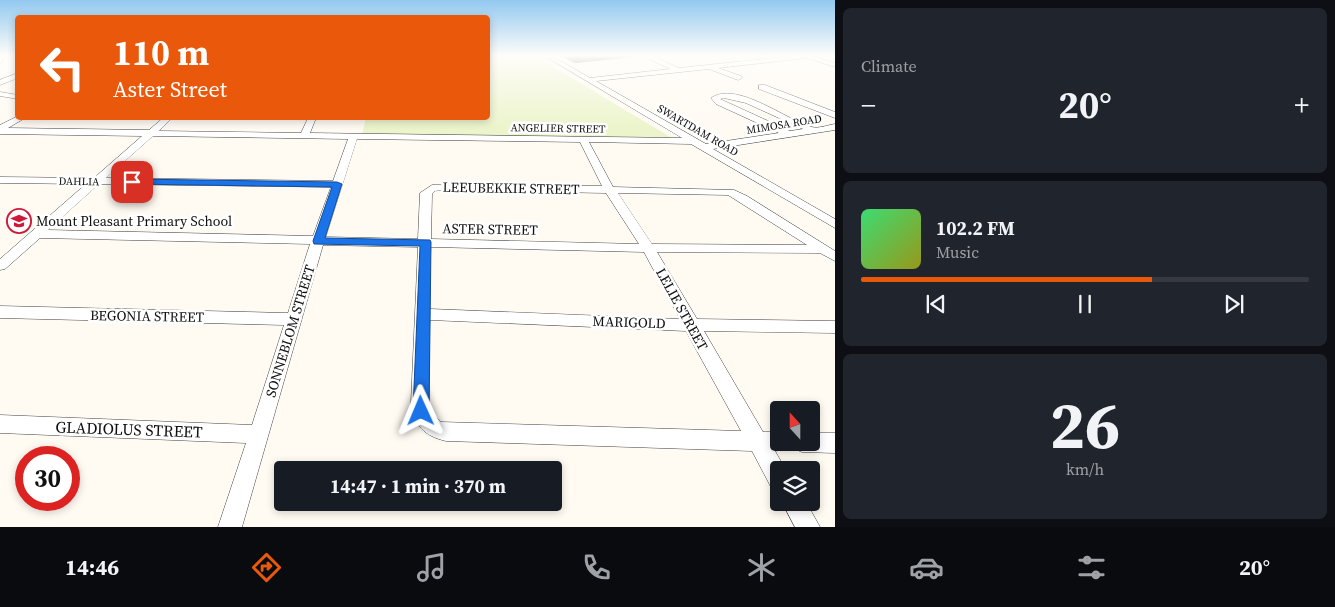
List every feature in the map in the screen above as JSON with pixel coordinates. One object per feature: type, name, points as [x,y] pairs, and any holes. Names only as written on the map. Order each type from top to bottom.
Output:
[{"type":"street","name":"SWARTDAM ROAD","points":[[591,81],[835,224]]},
{"type":"street","points":[[762,87],[835,115]]},
{"type":"street","points":[[0,94],[14,97]]},
{"type":"street","points":[[789,134],[714,98],[724,95],[740,98],[813,131]]},
{"type":"street","points":[[0,101],[14,97]]},
{"type":"street","points":[[0,130],[18,120]]},
{"type":"street","points":[[0,266],[166,120]]},
{"type":"street","points":[[304,136],[311,120]]},
{"type":"street","name":"MIMOSA ROAD","points":[[706,148],[835,127]]},
{"type":"street","name":"ANGELIER STREET","points":[[0,130],[696,141]]},
{"type":"street","name":"SONNEBLOM STREET","points":[[230,527],[318,241],[354,137]]},
{"type":"street","name":"LELIE STREET","points":[[583,140],[609,190],[648,248],[770,464]]},
{"type":"street","name":"DAHLIA","points":[[0,180],[337,184]]},
{"type":"street","name":"LEEUBEKKIE STREET","points":[[770,442],[436,430],[422,418],[421,411],[426,193],[432,188],[444,187],[730,192],[743,198],[835,257]]},
{"type":"street","name":"ASTER STREET","points":[[36,234],[648,248],[822,249]]},
{"type":"street","name":"BEGONIA STREET","points":[[0,312],[294,319]]},
{"type":"street","name":"MARIGOLD","points":[[423,314],[691,325],[835,327]]},
{"type":"street","name":"GLADIOLUS STREET","points":[[0,424],[258,434]]},
{"type":"street","points":[[820,443],[835,443]]},
{"type":"street","points":[[798,511],[808,527]]},
{"type":"green space","points":[[490,81],[576,81],[672,138],[362,134],[366,120],[490,120]]},
{"type":"place","name":"Mount Pleasant Primary School","points":[[19,221]]},
{"type":"route","points":[[132,182],[337,184],[318,241],[426,242],[421,411]]}]
